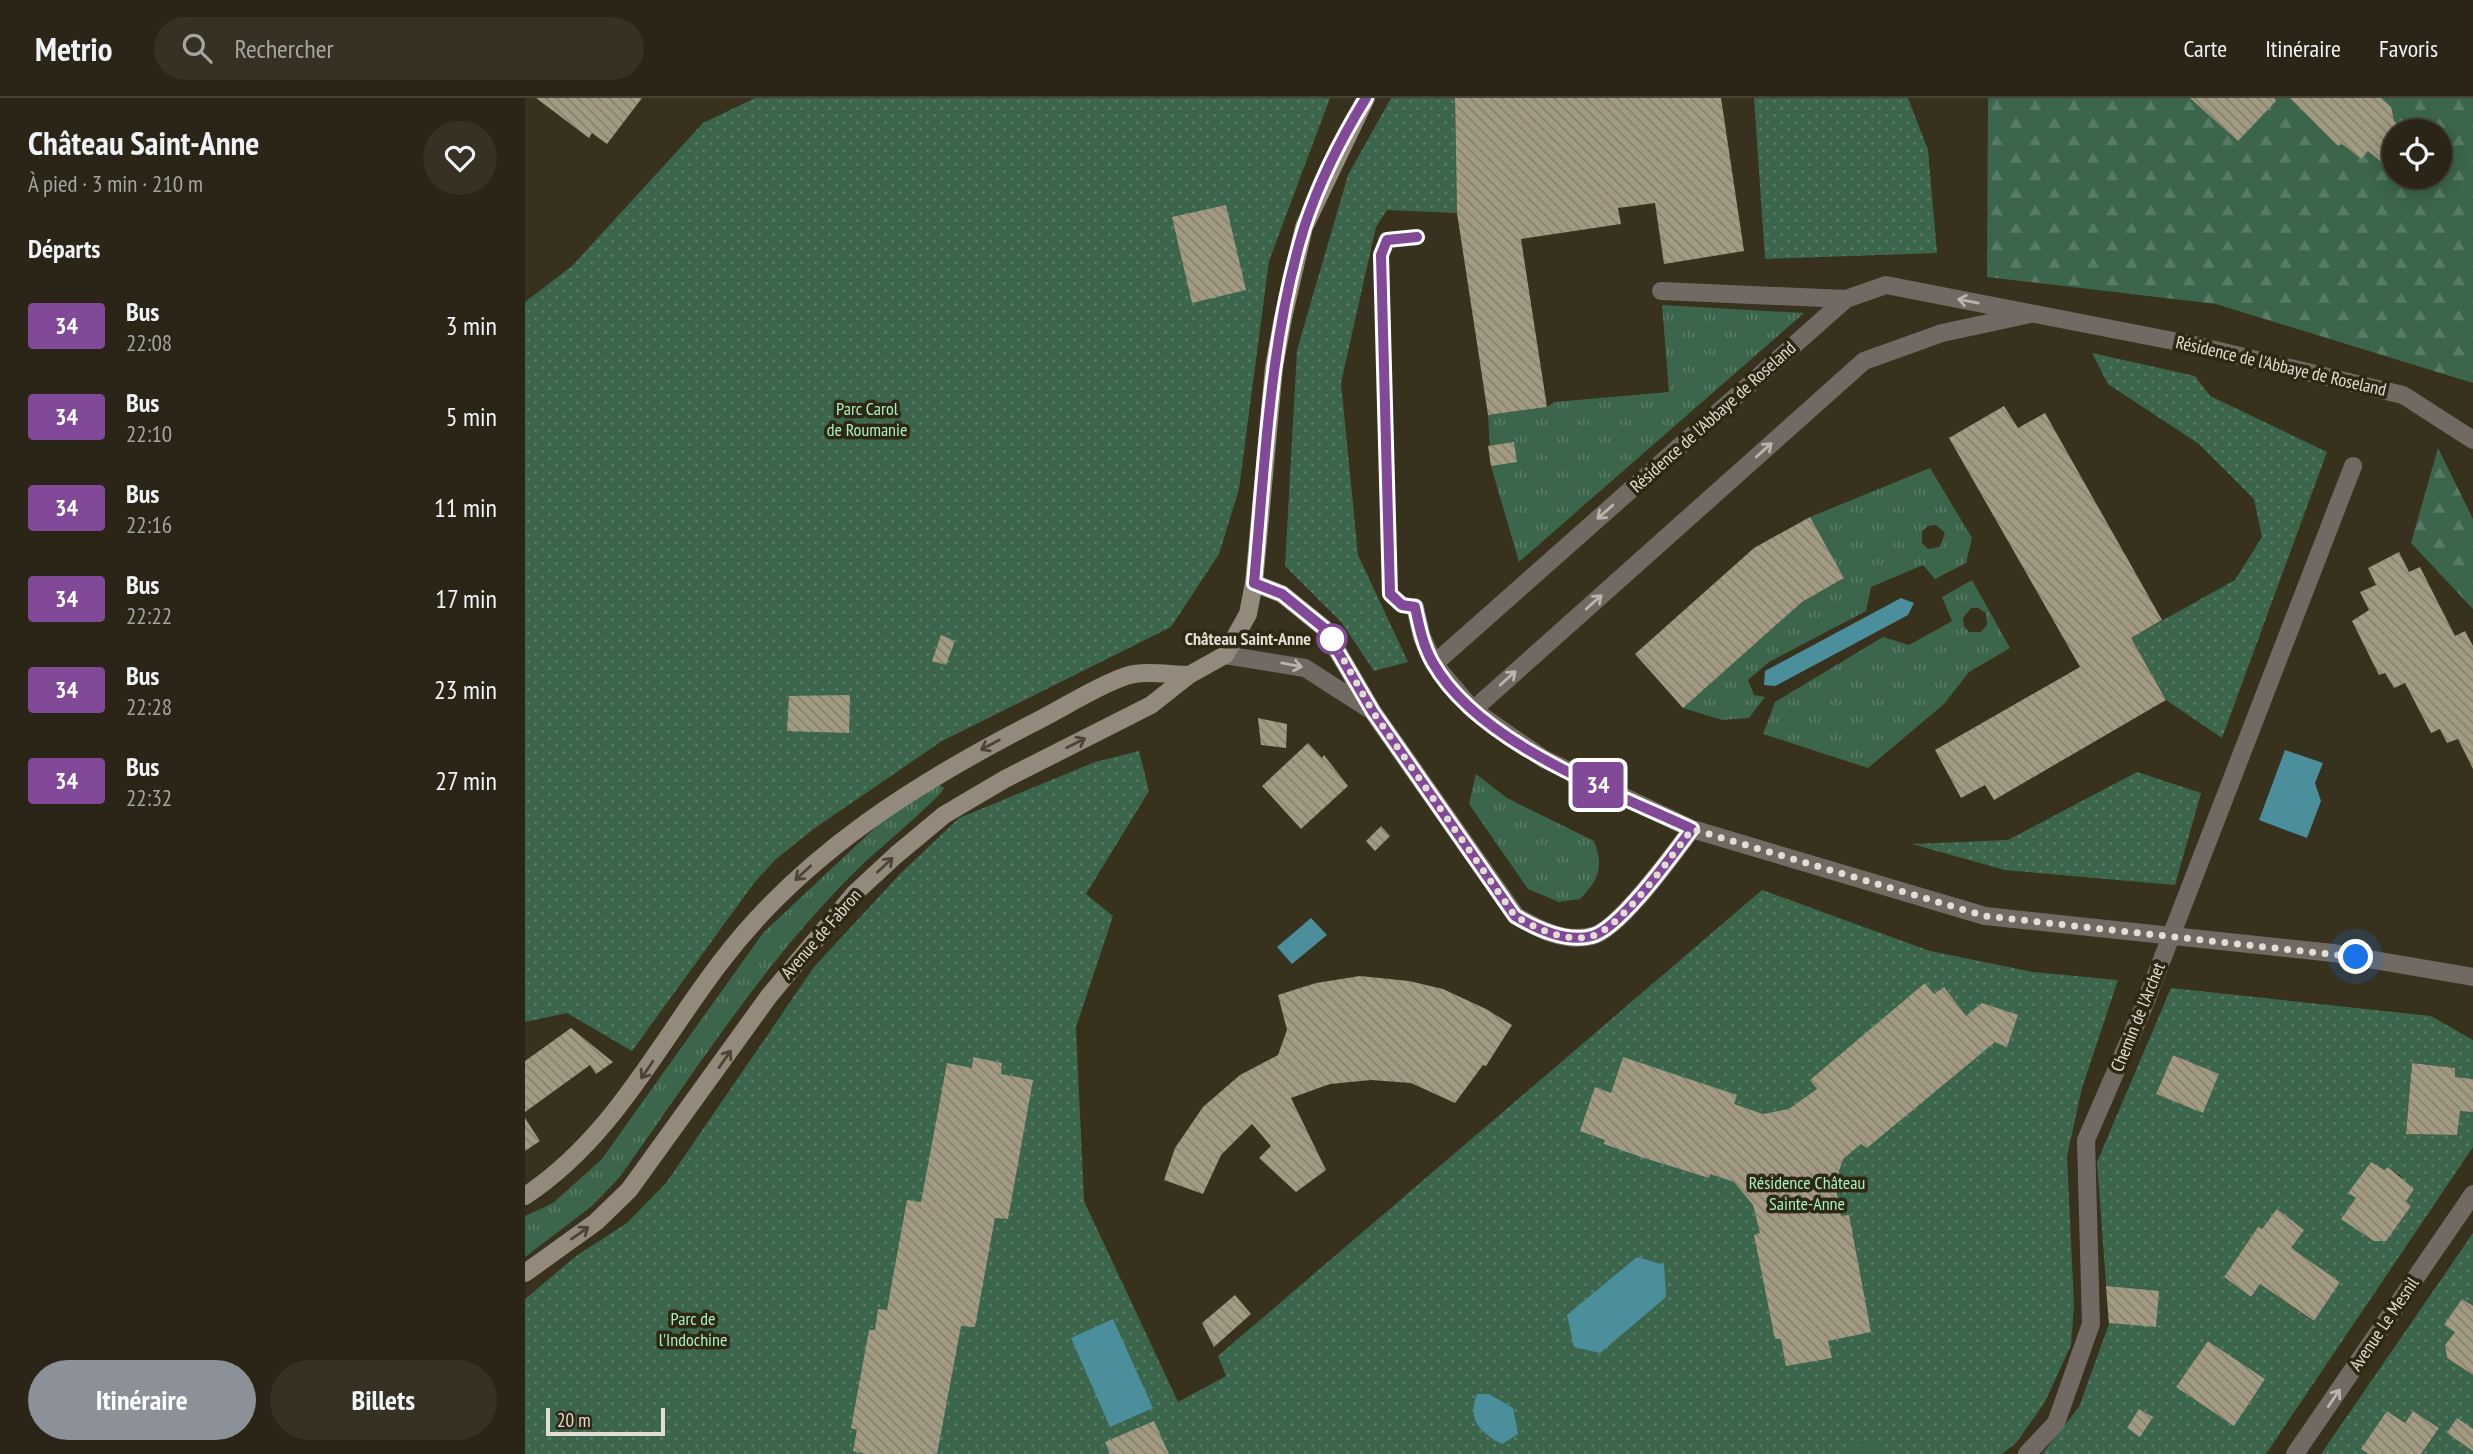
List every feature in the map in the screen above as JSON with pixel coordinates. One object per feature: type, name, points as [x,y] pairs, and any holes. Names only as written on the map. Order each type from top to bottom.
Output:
[{"type":"street","points":[[1366,98],[1304,227],[1274,367],[1254,583],[1248,614],[1225,655],[1305,668],[1373,712]]},
{"type":"street","name":"Résidence de l'Abbaye de Roseland","points":[[1434,664],[1846,299],[1886,285],[2195,345],[2403,395],[2473,440]]},
{"type":"street","points":[[1661,291],[1846,299]]},
{"type":"street","name":"Résidence de l'Abbaye de Roseland","points":[[1473,710],[1864,360],[1942,333],[2035,314]]},
{"type":"street","name":"Chemin de l'Archet","points":[[2027,1454],[2056,1423],[2091,1324],[2086,1140],[2144,1006],[2353,466]]},
{"type":"street","points":[[1254,583],[1282,594],[1324,628],[1373,712],[1515,916],[1547,934],[1593,936],[1621,916],[1692,829]]},
{"type":"street","points":[[1415,607],[1422,637],[1434,664],[1473,710],[1544,759],[1692,829],[1985,916],[2333,953],[2473,977]]},
{"type":"street","name":"Avenue de Fabron","points":[[525,1273],[596,1222],[629,1191],[769,996],[855,893],[896,855],[944,815],[1005,779],[1151,705],[1189,676],[1225,655]]},
{"type":"street","points":[[525,1196],[575,1159],[635,1087],[720,963],[769,904],[824,854],[930,779],[1127,676],[1189,676]]},
{"type":"street","name":"Avenue Le Mesnil","points":[[2295,1454],[2473,1194]]},
{"type":"green space","name":"Parc Carol de Roumanie","points":[[755,98],[1330,98],[1269,261],[1239,489],[1219,554],[1171,627],[942,741],[815,828],[776,859],[754,883],[632,1051],[567,1013],[525,1022],[525,302],[572,266],[703,123]]},
{"type":"green space","points":[[1391,98],[1455,98],[1457,213],[1387,210],[1376,227],[1341,383],[1358,555],[1408,662],[1374,671],[1341,622],[1285,566],[1297,350],[1348,175]]},
{"type":"green space","points":[[1754,98],[1908,98],[1928,150],[1937,253],[1765,259]]},
{"type":"green space","points":[[1988,98],[2473,98],[2473,383],[2216,304],[1987,277]]},
{"type":"green space","points":[[1662,305],[1804,313],[1519,562],[1491,466],[1488,415],[1547,407],[1554,402],[1669,392]]},
{"type":"green space","points":[[2092,353],[2195,376],[2210,396],[2327,452],[2222,738],[2166,700],[2131,638],[2235,580],[2262,537],[2254,499],[2199,444],[2108,384]]},
{"type":"green space","points":[[2438,448],[2473,519],[2473,609],[2411,543]]},
{"type":"green space","points":[[1930,468],[1972,538],[1966,563],[1935,579],[1923,565],[1871,587],[1866,611],[1769,662],[1748,680],[1754,695],[1765,697],[1749,718],[1722,720],[1683,708],[1802,602],[1844,578],[1810,517]],"holes":[[[1936,525],[1945,533],[1940,547],[1928,549],[1922,543],[1922,531],[1928,526]]]},
{"type":"green space","points":[[1972,580],[2010,648],[1969,672],[1944,704],[1868,768],[1763,734],[1775,702],[1883,637],[1909,645],[1952,621],[1942,597]],"holes":[[[1971,608],[1978,608],[1986,613],[1987,625],[1981,632],[1969,632],[1964,626],[1963,618]]]},
{"type":"green space","name":"Résidence Château Sainte-Anne","points":[[1139,751],[1149,791],[1086,894],[1113,916],[1076,1027],[1084,1201],[1178,1402],[1226,1376],[1218,1356],[1762,890],[1930,951],[2033,972],[2118,980],[2082,1088],[2067,1156],[2074,1306],[2071,1345],[2045,1402],[2016,1443],[2002,1454],[525,1454],[525,1299],[576,1256],[627,1223],[666,1183],[814,967],[900,874],[959,818],[1095,762]]},
{"type":"green space","points":[[2137,772],[2201,793],[2175,885],[2005,870],[1912,844],[2008,840]]},
{"type":"green space","points":[[1476,774],[1507,798],[1594,841],[1599,858],[1598,873],[1592,886],[1580,899],[1559,902],[1528,889],[1469,804]]},
{"type":"green space","points":[[938,784],[944,788],[940,793],[826,902],[762,977],[619,1178],[592,1206],[525,1257],[525,1216],[553,1203],[601,1160],[763,933],[880,823]]},
{"type":"green space","points":[[2171,988],[2431,1016],[2473,1040],[2473,1079],[2455,1077],[2455,1068],[2412,1063],[2406,1134],[2457,1135],[2459,1111],[2473,1099],[2473,1147],[2266,1454],[2042,1454],[2079,1407],[2109,1324],[2097,1162]],"holes":[[[2173,1055],[2219,1074],[2203,1112],[2156,1094]],[[2388,1167],[2401,1176],[2406,1201],[2410,1206],[2385,1241],[2374,1241],[2356,1198],[2348,1193]],[[2258,1227],[2340,1282],[2313,1321],[2260,1284],[2251,1297],[2224,1277]],[[2208,1341],[2265,1379],[2233,1425],[2176,1387]]]},
{"type":"green space","points":[[2473,1233],[2473,1306],[2445,1325],[2455,1332],[2445,1345],[2447,1358],[2473,1375],[2473,1454],[2421,1454],[2439,1428],[2413,1411],[2405,1423],[2387,1411],[2369,1454],[2321,1454]]},
{"type":"green space","points":[[1871,1436],[1885,1454],[1847,1454]]},
{"type":"water","points":[[1901,598],[1914,603],[1908,615],[1775,686],[1764,685],[1765,671]]},
{"type":"water","points":[[2285,750],[2323,763],[2315,783],[2321,801],[2307,838],[2259,820]]},
{"type":"water","points":[[1311,918],[1327,935],[1292,964],[1277,947]]},
{"type":"water","points":[[1637,1257],[1664,1265],[1666,1297],[1600,1353],[1574,1347],[1567,1315]]},
{"type":"water","points":[[1113,1319],[1153,1408],[1110,1427],[1071,1338]]},
{"type":"water","points":[[1477,1394],[1489,1394],[1513,1408],[1518,1434],[1502,1444],[1487,1435],[1475,1418],[1474,1403]]},
{"type":"building","points":[[536,98],[642,98],[607,144],[592,133],[589,138]]},
{"type":"building","points":[[1455,98],[1721,98],[1744,251],[1664,264],[1655,203],[1618,208],[1621,224],[1521,239],[1547,407],[1488,415],[1457,213]]},
{"type":"building","points":[[2190,98],[2274,98],[2276,101],[2238,141]]},
{"type":"building","points":[[2290,98],[2381,98],[2391,107],[2394,119],[2382,119],[2382,162],[2368,151],[2361,159],[2341,143],[2338,146]]},
{"type":"building","points":[[1226,205],[1246,290],[1192,303],[1172,217]]},
{"type":"building","points":[[2004,406],[2018,428],[2045,413],[2162,620],[2131,638],[2166,700],[1994,800],[1985,785],[1961,798],[1935,750],[2080,667],[1949,438]]},
{"type":"building","points":[[1514,442],[1517,462],[1491,466],[1488,446]]},
{"type":"building","points":[[1810,517],[1844,578],[1802,602],[1683,708],[1635,654],[1754,548]]},
{"type":"building","points":[[2399,552],[2409,572],[2420,567],[2455,636],[2465,631],[2473,646],[2473,769],[2458,739],[2447,743],[2440,729],[2431,733],[2405,683],[2394,688],[2385,673],[2379,675],[2352,621],[2369,610],[2360,592],[2376,585],[2368,568]]},
{"type":"building","points":[[941,635],[955,641],[946,665],[932,661]]},
{"type":"building","points":[[850,695],[849,733],[787,731],[789,696]]},
{"type":"building","points":[[1258,718],[1287,724],[1286,748],[1261,745]]},
{"type":"building","points":[[1308,743],[1322,758],[1324,755],[1348,786],[1301,829],[1262,786]]},
{"type":"building","points":[[1381,826],[1390,836],[1375,851],[1366,841]]},
{"type":"building","points":[[1360,976],[1409,981],[1443,989],[1486,1009],[1512,1025],[1486,1066],[1483,1065],[1455,1103],[1411,1083],[1371,1080],[1330,1084],[1291,1098],[1326,1170],[1296,1192],[1259,1158],[1271,1146],[1252,1124],[1221,1155],[1203,1194],[1164,1180],[1175,1148],[1203,1107],[1240,1075],[1278,1055],[1287,1030],[1278,995],[1316,983]]},
{"type":"building","points":[[1925,983],[1934,994],[1944,987],[1966,1016],[1982,1003],[2018,1015],[2007,1047],[1995,1042],[1867,1148],[1861,1144],[1843,1159],[1835,1184],[1841,1216],[1849,1215],[1871,1332],[1828,1341],[1832,1358],[1786,1366],[1781,1339],[1775,1339],[1754,1235],[1760,1233],[1753,1205],[1734,1182],[1710,1174],[1709,1178],[1641,1157],[1604,1144],[1605,1140],[1580,1131],[1595,1087],[1611,1093],[1623,1057],[1737,1095],[1734,1104],[1763,1114],[1789,1109],[1817,1089],[1810,1080]]},
{"type":"building","points":[[571,1028],[613,1062],[596,1074],[590,1065],[525,1112],[525,1061]]},
{"type":"building","points":[[2173,1055],[2219,1074],[2203,1113],[2156,1094]]},
{"type":"building","points":[[973,1057],[1002,1063],[1001,1074],[1033,1080],[1008,1219],[995,1218],[975,1327],[961,1326],[937,1454],[866,1454],[853,1451],[857,1430],[851,1428],[869,1330],[875,1330],[878,1309],[887,1310],[907,1200],[921,1202],[947,1063],[972,1068]]},
{"type":"building","points":[[2412,1063],[2455,1068],[2455,1077],[2473,1079],[2473,1112],[2460,1111],[2457,1135],[2406,1134]]},
{"type":"building","points":[[525,1118],[540,1141],[525,1151]]},
{"type":"building","points":[[2371,1162],[2384,1170],[2388,1167],[2414,1189],[2406,1201],[2411,1206],[2386,1241],[2374,1241],[2341,1219],[2356,1198],[2348,1193]]},
{"type":"building","points":[[2277,1209],[2304,1230],[2291,1248],[2340,1282],[2314,1321],[2260,1284],[2251,1297],[2224,1277],[2258,1227],[2262,1229]]},
{"type":"building","points":[[2106,1286],[2159,1291],[2156,1327],[2109,1323]]},
{"type":"building","points":[[1235,1295],[1251,1314],[1214,1347],[1202,1323]]},
{"type":"building","points":[[2462,1299],[2473,1306],[2473,1375],[2447,1358],[2445,1345],[2455,1332],[2444,1325]]},
{"type":"building","points":[[2208,1341],[2265,1379],[2234,1426],[2176,1387]]},
{"type":"building","points":[[2139,1409],[2153,1417],[2140,1437],[2127,1428]]},
{"type":"building","points":[[2387,1411],[2405,1423],[2413,1411],[2439,1428],[2421,1454],[2369,1454],[2361,1449]]},
{"type":"building","points":[[2457,1418],[2473,1429],[2473,1451],[2447,1433]]},
{"type":"building","points":[[1154,1421],[1169,1454],[1110,1454],[1105,1442]]},
{"type":"bus line","name":"34","points":[[1366,98],[1304,227],[1274,367],[1254,583],[1282,594],[1324,628],[1339,649],[1373,712],[1515,916],[1547,934],[1593,936],[1621,916],[1692,829],[1544,759],[1473,710],[1434,664],[1422,637],[1415,607],[1402,605],[1390,594],[1381,255],[1387,240],[1394,237],[1417,237]]},
{"type":"place","name":"Château Saint-Anne","points":[[1332,639]]},
{"type":"route","points":[[1332,639],[1373,712],[1515,916],[1547,934],[1593,936],[1621,916],[1692,829],[1985,916],[2356,957]]},
{"type":"park label","name":"Parc de l'Indochine","points":[[693,1329]]}]
